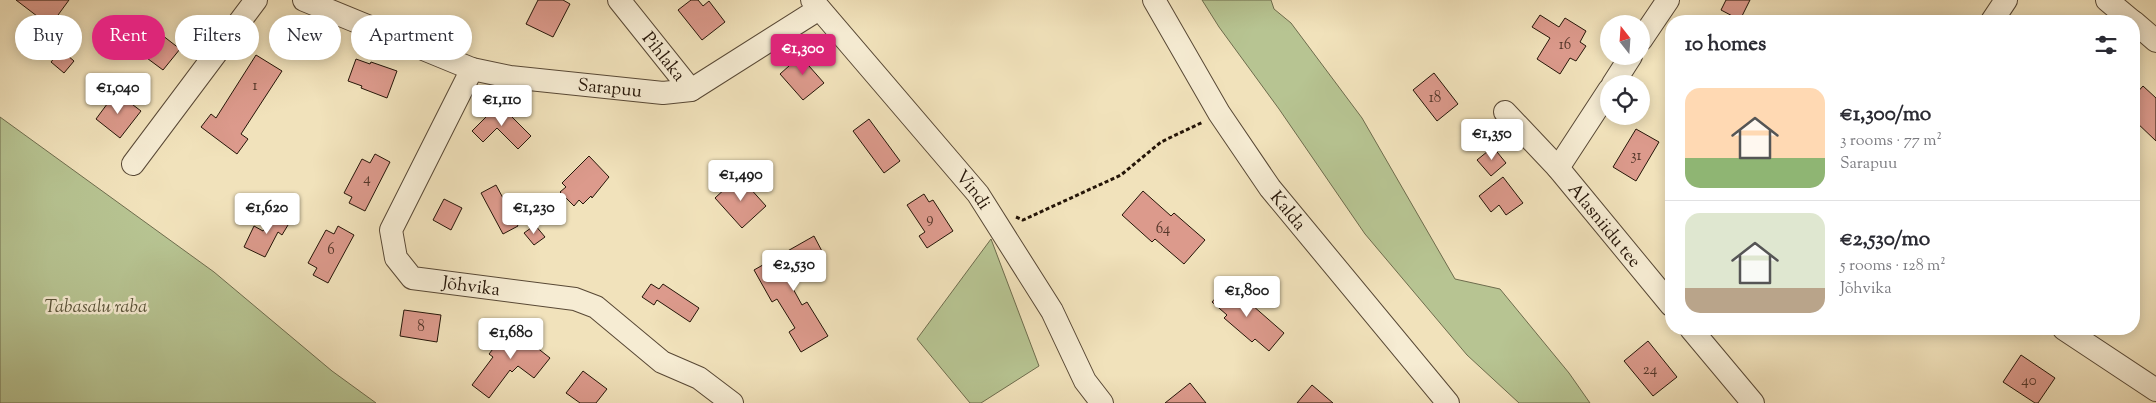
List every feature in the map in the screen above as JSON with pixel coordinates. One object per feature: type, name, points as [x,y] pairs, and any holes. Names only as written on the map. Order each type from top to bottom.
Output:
[{"type":"street","points":[[133,164],[256,0]]},
{"type":"street","name":"Sarapuu","points":[[304,0],[472,69],[510,77],[663,92],[691,90],[815,5]]},
{"type":"street","name":"Pihlaka","points":[[619,0],[691,90]]},
{"type":"street","name":"Kalda","points":[[1154,0],[1219,113],[1270,188],[1448,403]]},
{"type":"street","points":[[1650,27],[1668,0]]},
{"type":"street","points":[[1996,15],[2006,0]]},
{"type":"street","points":[[2107,0],[2125,15]]},
{"type":"street","name":"Vindi","points":[[815,5],[878,76],[985,204],[1052,311],[1085,381],[1102,403]]},
{"type":"street","points":[[2140,28],[2156,41]]},
{"type":"street","name":"Jõhvika","points":[[472,69],[391,230],[396,258],[412,278],[575,300],[596,307],[662,362],[699,378],[732,403]]},
{"type":"street","name":"Alasniidu tee","points":[[1558,168],[1600,104]]},
{"type":"street","name":"Alasniidu tee","points":[[1505,112],[1558,168],[1665,298]]},
{"type":"street","points":[[1696,335],[1753,403]]},
{"type":"street","points":[[2073,335],[2156,390]]},
{"type":"path","points":[[985,204],[1023,220],[1121,175],[1161,142],[1219,113]]},
{"type":"green space","points":[[1202,0],[1271,0],[1274,9],[1291,23],[1362,118],[1455,279],[1500,289],[1569,373],[1590,403],[1519,403],[1467,355],[1365,234]]},
{"type":"green space","name":"Tabasalu raba","points":[[0,117],[214,272],[332,371],[376,403],[0,403]]},
{"type":"green space","points":[[991,239],[1039,366],[981,403],[970,403],[917,339]]},
{"type":"building","points":[[16,0],[69,0],[58,15],[36,15]]},
{"type":"building","points":[[538,0],[563,0],[570,4],[553,37],[526,24]]},
{"type":"building","points":[[691,0],[698,0],[703,6],[709,1],[725,22],[702,40],[678,10]]},
{"type":"building","points":[[1726,0],[1750,0],[1742,15],[1730,15],[1721,10]]},
{"type":"building","points":[[1540,15],[1559,27],[1565,18],[1586,31],[1580,42],[1586,46],[1576,61],[1570,58],[1560,74],[1537,59],[1550,38],[1532,27]]},
{"type":"building","points":[[165,37],[175,45],[175,55],[163,70],[150,60],[165,60]]},
{"type":"building","points":[[808,49],[817,59],[809,66],[824,83],[803,100],[780,74]]},
{"type":"building","points":[[259,57],[282,71],[241,134],[248,139],[237,154],[201,127],[211,114],[216,118],[253,60],[259,60]]},
{"type":"building","points":[[53,60],[74,61],[64,73],[51,62]]},
{"type":"building","points":[[356,60],[370,64],[371,62],[397,71],[387,98],[348,81]]},
{"type":"building","points":[[1434,73],[1458,104],[1437,121],[1413,90]]},
{"type":"building","points":[[2143,86],[2156,98],[2156,141],[2140,126],[2140,89]]},
{"type":"building","points":[[116,92],[141,111],[120,138],[96,119]]},
{"type":"building","points":[[499,104],[531,136],[518,149],[497,128],[483,142],[472,131]]},
{"type":"building","points":[[869,119],[900,161],[884,173],[853,131]]},
{"type":"building","points":[[1636,129],[1659,142],[1636,181],[1613,167]]},
{"type":"building","points":[[1493,147],[1506,163],[1491,176],[1477,160]]},
{"type":"building","points":[[375,154],[390,162],[365,211],[349,203],[352,197],[344,193],[362,159],[370,163]]},
{"type":"building","points":[[589,156],[609,177],[592,198],[591,196],[583,204],[579,200],[574,206],[560,192],[566,187],[562,183]]},
{"type":"building","points":[[739,176],[766,206],[742,228],[715,198]]},
{"type":"building","points":[[1503,177],[1523,203],[1506,215],[1499,205],[1491,212],[1479,196]]},
{"type":"building","points":[[496,185],[518,226],[503,234],[481,193]]},
{"type":"building","points":[[1143,191],[1171,216],[1174,213],[1205,240],[1184,264],[1155,239],[1152,242],[1122,215]]},
{"type":"building","points":[[924,194],[929,202],[933,200],[953,231],[927,248],[919,236],[925,232],[907,205]]},
{"type":"building","points":[[444,199],[462,208],[451,230],[433,220]]},
{"type":"building","points":[[276,211],[291,220],[282,235],[278,232],[265,257],[244,247],[254,226],[263,231]]},
{"type":"building","points":[[535,225],[545,237],[534,245],[524,233]]},
{"type":"building","points":[[338,226],[354,235],[328,283],[313,275],[317,268],[308,263],[326,230],[334,234]]},
{"type":"building","points":[[814,236],[824,255],[786,276],[802,305],[807,302],[828,336],[801,352],[789,332],[795,328],[777,299],[772,302],[754,270]]},
{"type":"building","points":[[651,284],[659,289],[663,284],[699,308],[690,322],[657,300],[654,305],[642,297]]},
{"type":"building","points":[[1228,284],[1284,333],[1269,351],[1255,339],[1252,342],[1224,318],[1227,315],[1212,302]]},
{"type":"building","points":[[404,310],[441,315],[437,342],[400,336]]},
{"type":"building","points":[[510,327],[517,333],[521,327],[535,337],[531,343],[550,358],[534,378],[518,366],[512,372],[510,370],[489,398],[472,385],[493,357],[489,354]]},
{"type":"building","points":[[1648,341],[1677,377],[1653,396],[1624,361]]},
{"type":"building","points":[[2021,355],[2055,378],[2038,403],[2035,403],[2003,382]]},
{"type":"building","points":[[583,371],[607,389],[596,403],[580,403],[566,393]]},
{"type":"building","points":[[1190,383],[1206,403],[1165,403]]},
{"type":"building","points":[[1312,385],[1333,403],[1297,403]]}]
